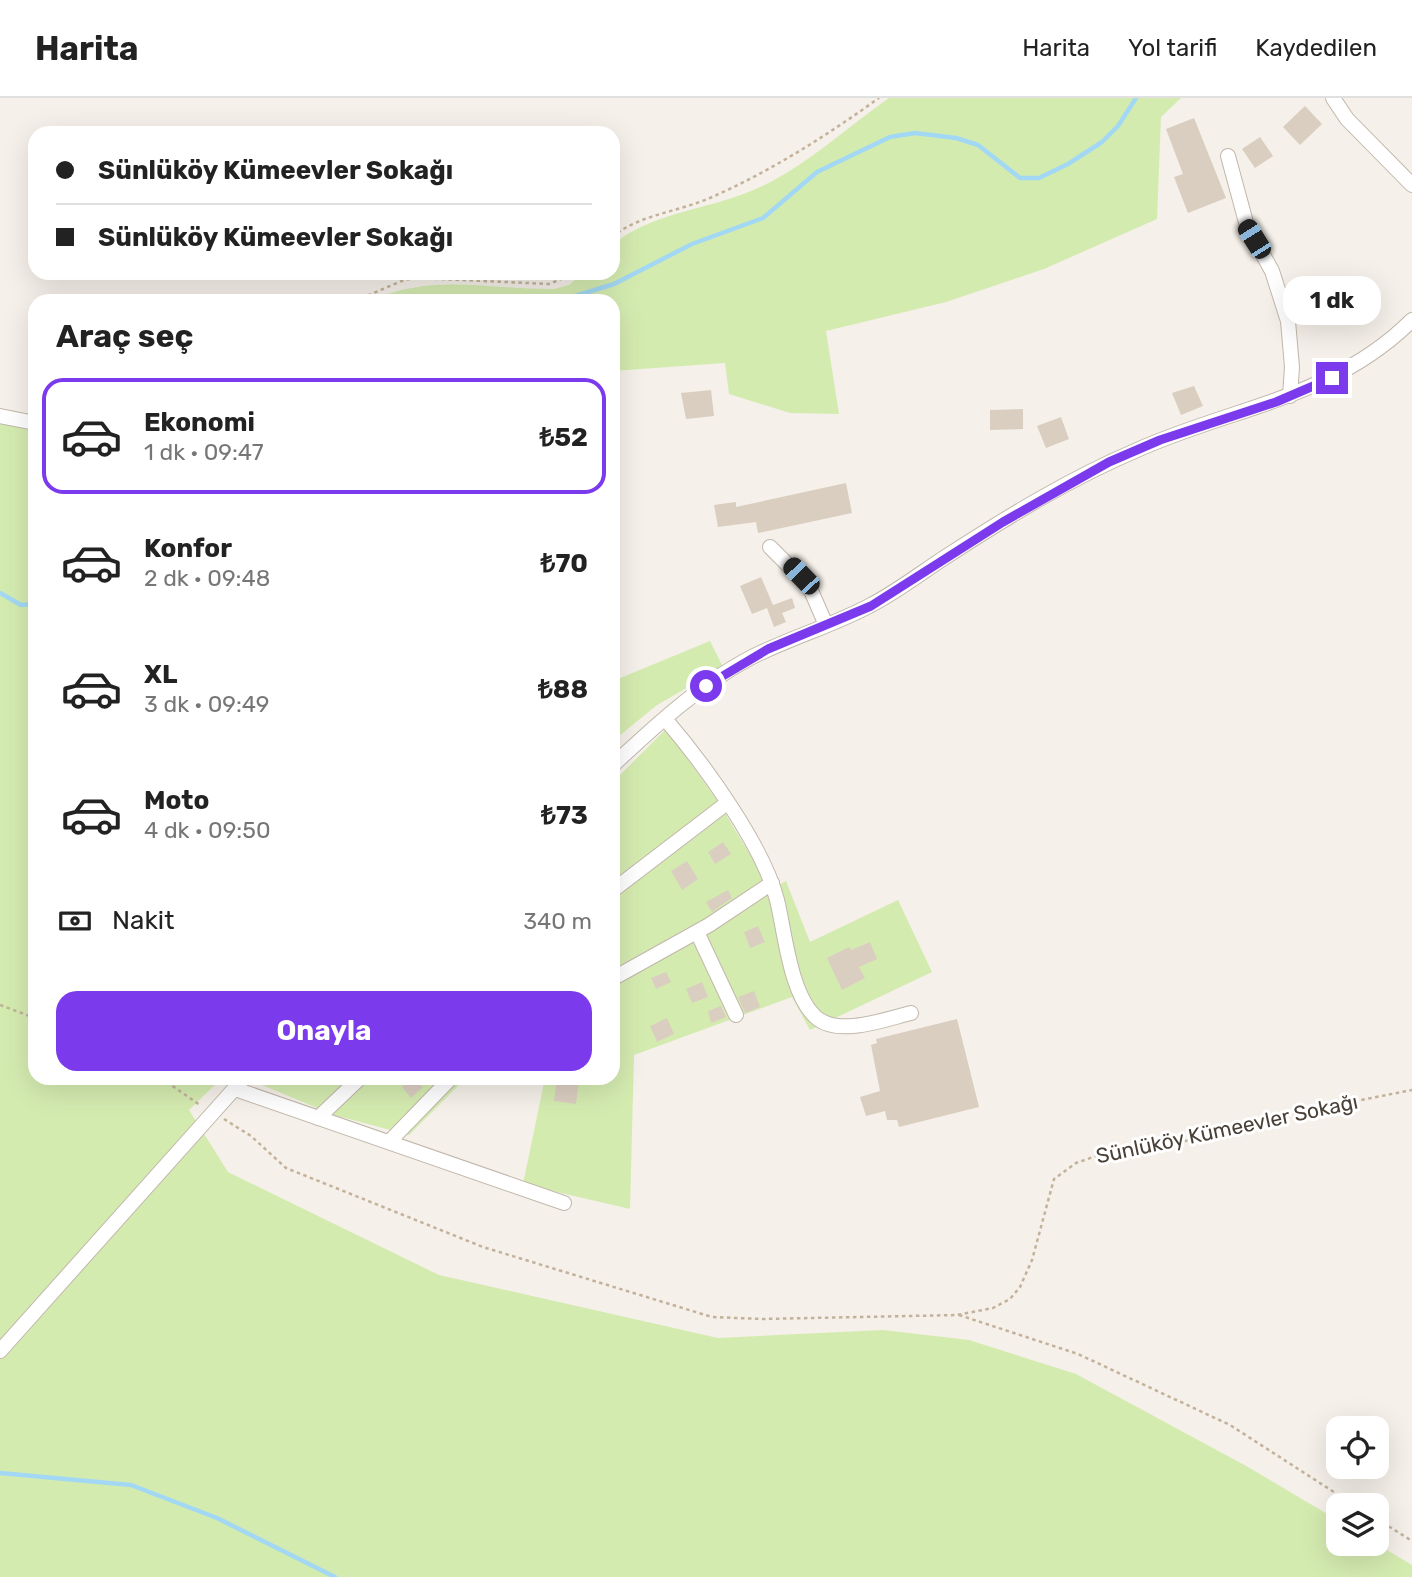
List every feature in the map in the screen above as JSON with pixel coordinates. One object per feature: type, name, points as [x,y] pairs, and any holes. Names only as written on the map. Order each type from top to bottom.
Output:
[{"type":"street","points":[[1333,98],[1347,119],[1412,185]]},
{"type":"street","points":[[1228,156],[1247,226],[1272,271],[1285,312],[1291,341],[1290,396]]},
{"type":"street","points":[[620,759],[725,673],[768,649],[871,606],[1003,522],[1109,462],[1160,440],[1290,396],[1346,371],[1373,355],[1412,320]]},
{"type":"street","points":[[0,416],[28,422]]},
{"type":"street","points":[[770,547],[809,586],[826,625]]},
{"type":"street","points":[[666,720],[692,751],[727,803],[772,883],[789,957],[813,1014],[827,1023],[850,1025],[911,1013]]},
{"type":"street","points":[[620,885],[727,803]]},
{"type":"street","points":[[620,975],[697,932],[772,883]]},
{"type":"street","points":[[697,932],[736,1015]]},
{"type":"street","points":[[0,1351],[57,1284],[141,1197],[238,1085]]},
{"type":"street","points":[[244,1085],[318,1118],[564,1203]]},
{"type":"street","points":[[318,1118],[353,1085]]},
{"type":"street","points":[[389,1142],[444,1085]]},
{"type":"path","points":[[620,231],[632,223],[720,194],[820,139],[878,98]]},
{"type":"path","points":[[371,294],[404,280]]},
{"type":"path","points":[[462,280],[549,284],[559,280]]},
{"type":"path","points":[[0,1005],[28,1015]]},
{"type":"path","name":"Sünlüköy Kümeevler Sokağı","points":[[171,1085],[251,1136],[286,1168],[483,1247],[712,1317],[762,1319],[957,1315],[993,1308],[1010,1299],[1020,1287],[1032,1261],[1054,1179],[1076,1163],[1100,1155],[1169,1145],[1310,1110],[1412,1090]]},
{"type":"path","points":[[957,1315],[1078,1354],[1230,1425],[1335,1493]]},
{"type":"path","points":[[1389,1527],[1412,1541]]},
{"type":"green space","points":[[889,98],[1181,98],[1161,117],[1157,219],[1044,269],[946,302],[826,331],[839,414],[790,413],[729,394],[725,363],[620,370],[620,294],[388,294],[439,285],[554,289],[569,285],[575,280],[620,280],[620,240],[627,235],[659,219],[746,193],[802,163]]},
{"type":"green space","points":[[0,409],[28,414],[28,1085],[215,1085],[189,1110],[228,1172],[439,1275],[718,1338],[883,1330],[969,1340],[1076,1374],[1248,1467],[1326,1513],[1326,1556],[1389,1556],[1389,1551],[1412,1565],[1412,1577],[0,1577]]},
{"type":"green space","points":[[710,641],[723,667],[657,705],[620,735],[620,678]]},
{"type":"green space","points":[[666,729],[717,800],[771,889],[786,881],[810,942],[898,900],[932,972],[810,1030],[792,997],[634,1055],[630,1209],[523,1184],[544,1085],[620,1085],[620,775]]},
{"type":"green space","points":[[262,1085],[459,1085],[409,1135],[334,1115]]},
{"type":"building","points":[[1305,106],[1322,124],[1300,145],[1283,127]]},
{"type":"building","points":[[1194,118],[1226,198],[1188,213],[1174,177],[1183,174],[1166,129]]},
{"type":"building","points":[[1260,137],[1273,156],[1255,168],[1242,149]]},
{"type":"building","points":[[1194,386],[1203,406],[1181,415],[1172,393]]},
{"type":"building","points":[[711,390],[714,416],[686,419],[681,393]]},
{"type":"building","points":[[1023,409],[1023,429],[990,430],[990,410]]},
{"type":"building","points":[[1061,417],[1069,439],[1046,448],[1037,426]]},
{"type":"building","points":[[846,483],[852,513],[758,533],[756,522],[718,527],[714,505],[736,502],[736,507]]},
{"type":"building","points":[[761,577],[773,605],[792,598],[795,608],[782,613],[786,622],[774,627],[767,608],[752,614],[740,586]]},
{"type":"building","points":[[723,842],[731,854],[715,864],[708,852]]},
{"type":"building","points":[[687,861],[698,879],[682,890],[671,871]]},
{"type":"building","points":[[728,890],[732,898],[712,912],[706,902]]},
{"type":"building","points":[[758,926],[765,942],[750,948],[744,932]]},
{"type":"building","points":[[870,942],[877,959],[859,967],[865,978],[842,990],[827,958],[849,947],[851,950]]},
{"type":"building","points":[[666,972],[671,982],[656,989],[651,978]]},
{"type":"building","points":[[702,982],[708,997],[692,1003],[686,989]]},
{"type":"building","points":[[754,991],[760,1007],[745,1013],[738,997]]},
{"type":"building","points":[[721,1006],[726,1017],[711,1023],[708,1011]]},
{"type":"building","points":[[667,1018],[674,1034],[657,1042],[650,1026]]},
{"type":"building","points":[[957,1019],[979,1107],[899,1127],[897,1120],[887,1120],[885,1111],[866,1116],[860,1097],[880,1091],[871,1045],[877,1043],[876,1039]]},
{"type":"building","points":[[421,1085],[423,1087],[411,1098],[402,1087]]},
{"type":"building","points":[[556,1085],[578,1085],[576,1104],[554,1101]]},
{"type":"waterway","points":[[582,294],[614,284],[692,244],[763,218],[817,172],[890,137],[915,133],[956,138],[978,145],[1020,178],[1039,178],[1068,164],[1102,142],[1118,126],[1136,98]]},
{"type":"waterway","points":[[0,593],[21,605],[28,604]]},
{"type":"waterway","points":[[0,1473],[131,1485],[217,1518],[335,1577]]},
{"type":"route","points":[[706,686],[768,649],[871,606],[1003,522],[1109,462],[1160,440],[1276,402],[1332,378]]}]
